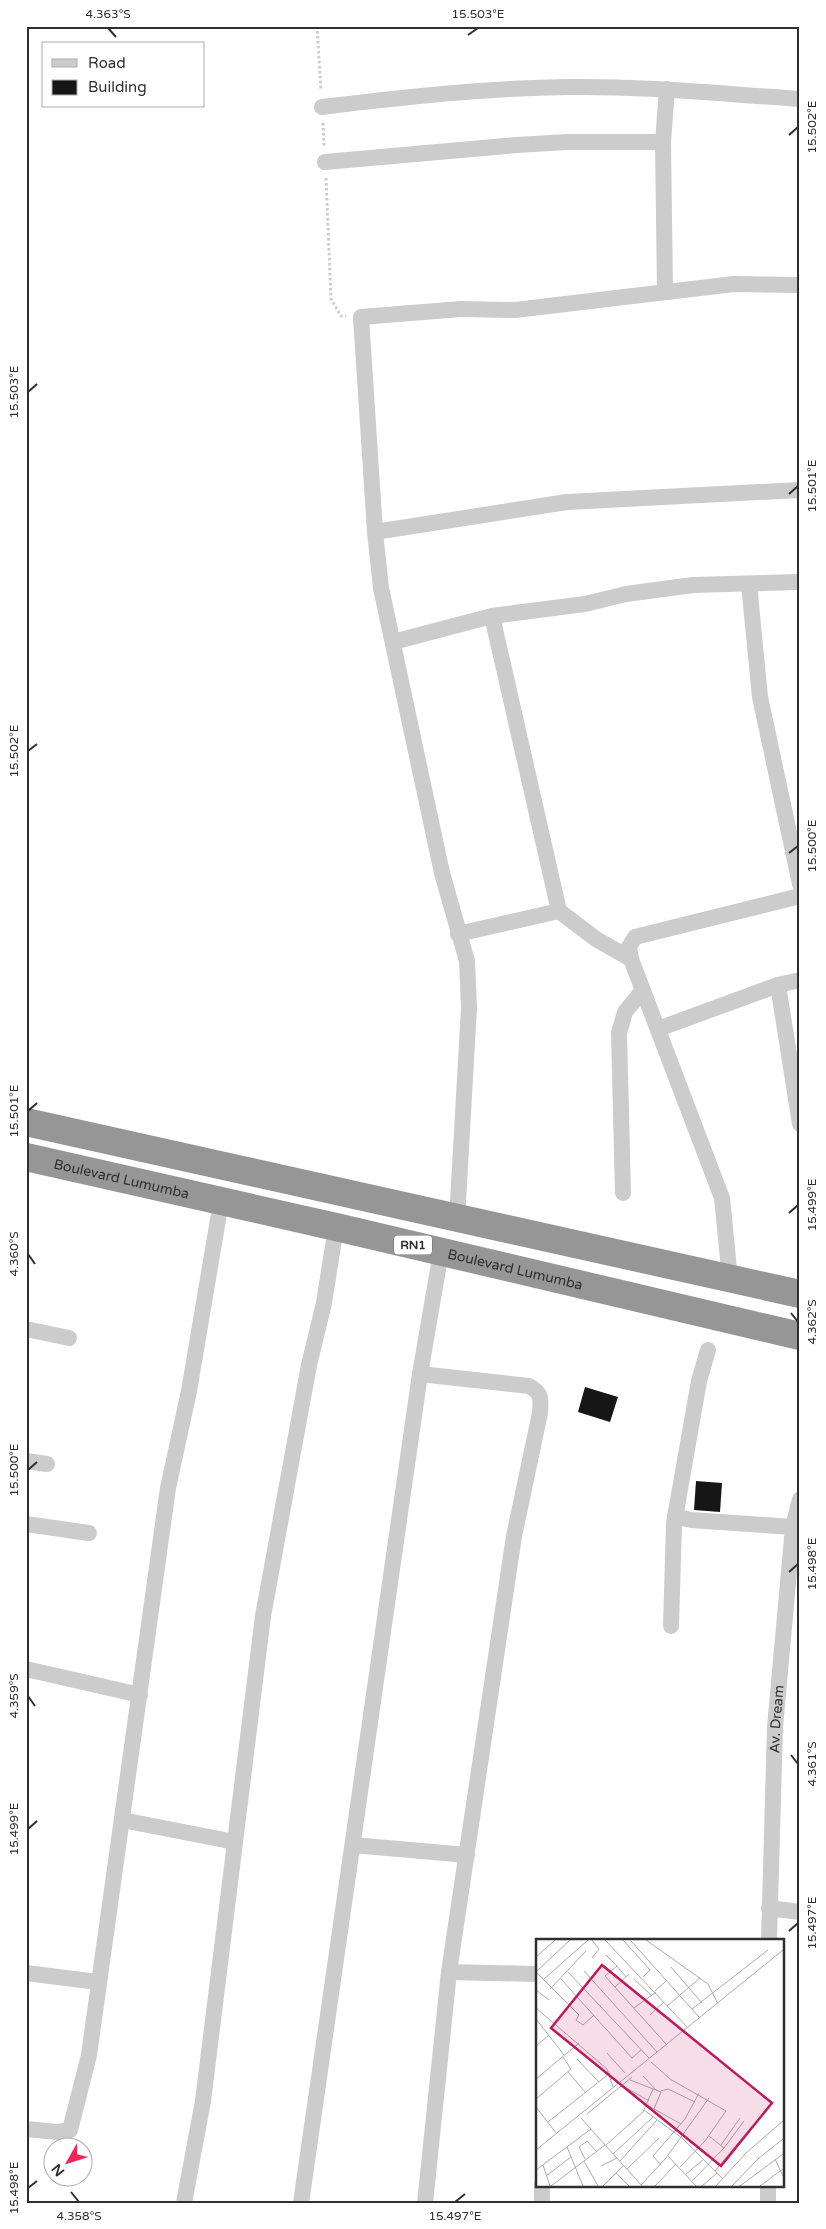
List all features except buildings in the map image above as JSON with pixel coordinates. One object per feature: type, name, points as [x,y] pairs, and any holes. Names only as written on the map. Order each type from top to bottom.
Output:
[{"type":"highway","points":[[26,1122],[800,1294]]},
{"type":"highway","name":"Boulevard Lumumba","points":[[26,1157],[336,1227],[800,1336]]},
{"type":"street","points":[[322,107],[409,96],[558,88],[667,89],[800,99]]},
{"type":"street","points":[[665,291],[663,142],[667,89]]},
{"type":"street","points":[[325,162],[517,144],[663,142]]},
{"type":"street","points":[[457,1219],[469,1008],[467,961],[458,934],[415,752],[381,588],[375,532],[361,317],[461,309],[515,310],[734,284],[800,286]]},
{"type":"street","points":[[375,532],[567,502],[800,490]]},
{"type":"street","points":[[392,642],[492,616],[693,585],[800,582]]},
{"type":"street","points":[[749,584],[760,697],[800,884]]},
{"type":"street","points":[[492,616],[560,911],[596,939],[631,959]]},
{"type":"street","points":[[730,1279],[722,1198],[631,959],[629,947],[635,937],[800,896]]},
{"type":"street","points":[[458,934],[560,911]]},
{"type":"street","points":[[658,1029],[778,985],[800,980]]},
{"type":"street","points":[[778,985],[800,1124]]},
{"type":"street","points":[[623,1193],[619,1033],[625,1012],[643,990]]},
{"type":"street","points":[[26,2129],[57,2132],[70,2130],[89,2054],[168,1488],[189,1391],[221,1202]]},
{"type":"street","points":[[184,2203],[203,2101],[263,1616],[309,1365],[324,1303],[336,1227]]},
{"type":"street","points":[[300,2203],[420,1374],[441,1252]]},
{"type":"street","points":[[26,1329],[69,1338]]},
{"type":"street","points":[[671,1626],[675,1516],[699,1382],[708,1350]]},
{"type":"street","points":[[420,1374],[529,1386],[538,1391],[542,1398],[514,1536],[449,1972],[426,2203]]},
{"type":"street","points":[[26,1461],[47,1464]]},
{"type":"street","name":"Av. Dream","points":[[769,1939],[775,1727],[794,1526],[800,1499]]},
{"type":"street","points":[[675,1516],[692,1520],[794,1526]]},
{"type":"street","points":[[26,1524],[89,1533]]},
{"type":"street","points":[[26,1669],[140,1695]]},
{"type":"street","points":[[122,1820],[235,1842]]},
{"type":"street","points":[[353,1845],[467,1855]]},
{"type":"street","points":[[769,1908],[800,1912]]},
{"type":"street","points":[[449,1972],[536,1974]]},
{"type":"street","points":[[26,1973],[98,1982]]},
{"type":"street","points":[[542,2186],[542,2203]]},
{"type":"street","points":[[768,2186],[768,2203]]},
{"type":"path","points":[[317,26],[331,299],[341,316],[361,317]]}]
